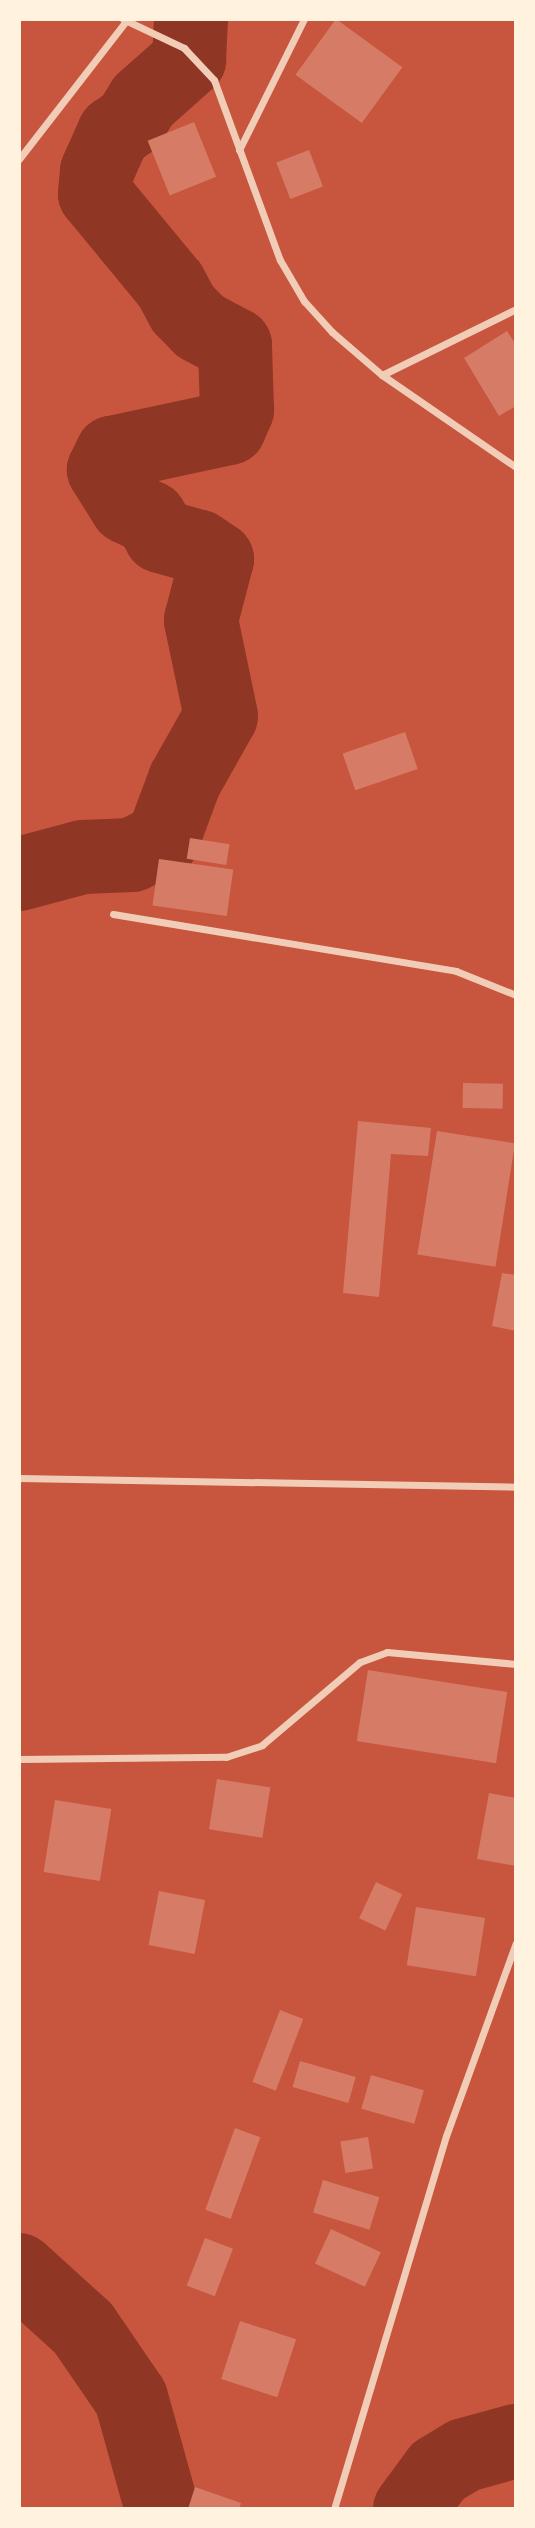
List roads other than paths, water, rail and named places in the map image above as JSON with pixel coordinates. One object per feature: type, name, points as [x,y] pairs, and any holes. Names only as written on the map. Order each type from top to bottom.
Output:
[{"type":"street","points":[[239,150],[304,19]]},
{"type":"street","points":[[19,159],[125,20],[184,48],[197,58],[214,80],[280,260],[304,300],[382,375],[516,467]]},
{"type":"street","points":[[382,375],[516,309]]},
{"type":"street","points":[[113,914],[456,971],[516,995]]},
{"type":"street","points":[[19,1478],[516,1486]]},
{"type":"street","points":[[19,1759],[226,1758],[262,1745],[360,1662],[387,1652],[516,1664]]},
{"type":"street","points":[[334,2509],[446,2136],[516,1943]]},
{"type":"waterway","points":[[19,874],[83,857],[132,855],[163,839],[185,780],[221,716],[201,620],[217,559],[199,547],[161,536],[150,518],[127,507],[104,470],[112,453],[229,428],[237,410],[235,345],[200,326],[183,309],[170,285],[95,194],[97,171],[114,133],[130,122],[143,101],[189,60],[191,19]]},
{"type":"waterway","points":[[19,2270],[83,2328],[131,2398],[162,2509]]},
{"type":"waterway","points":[[410,2509],[438,2471],[465,2455],[516,2441]]}]
